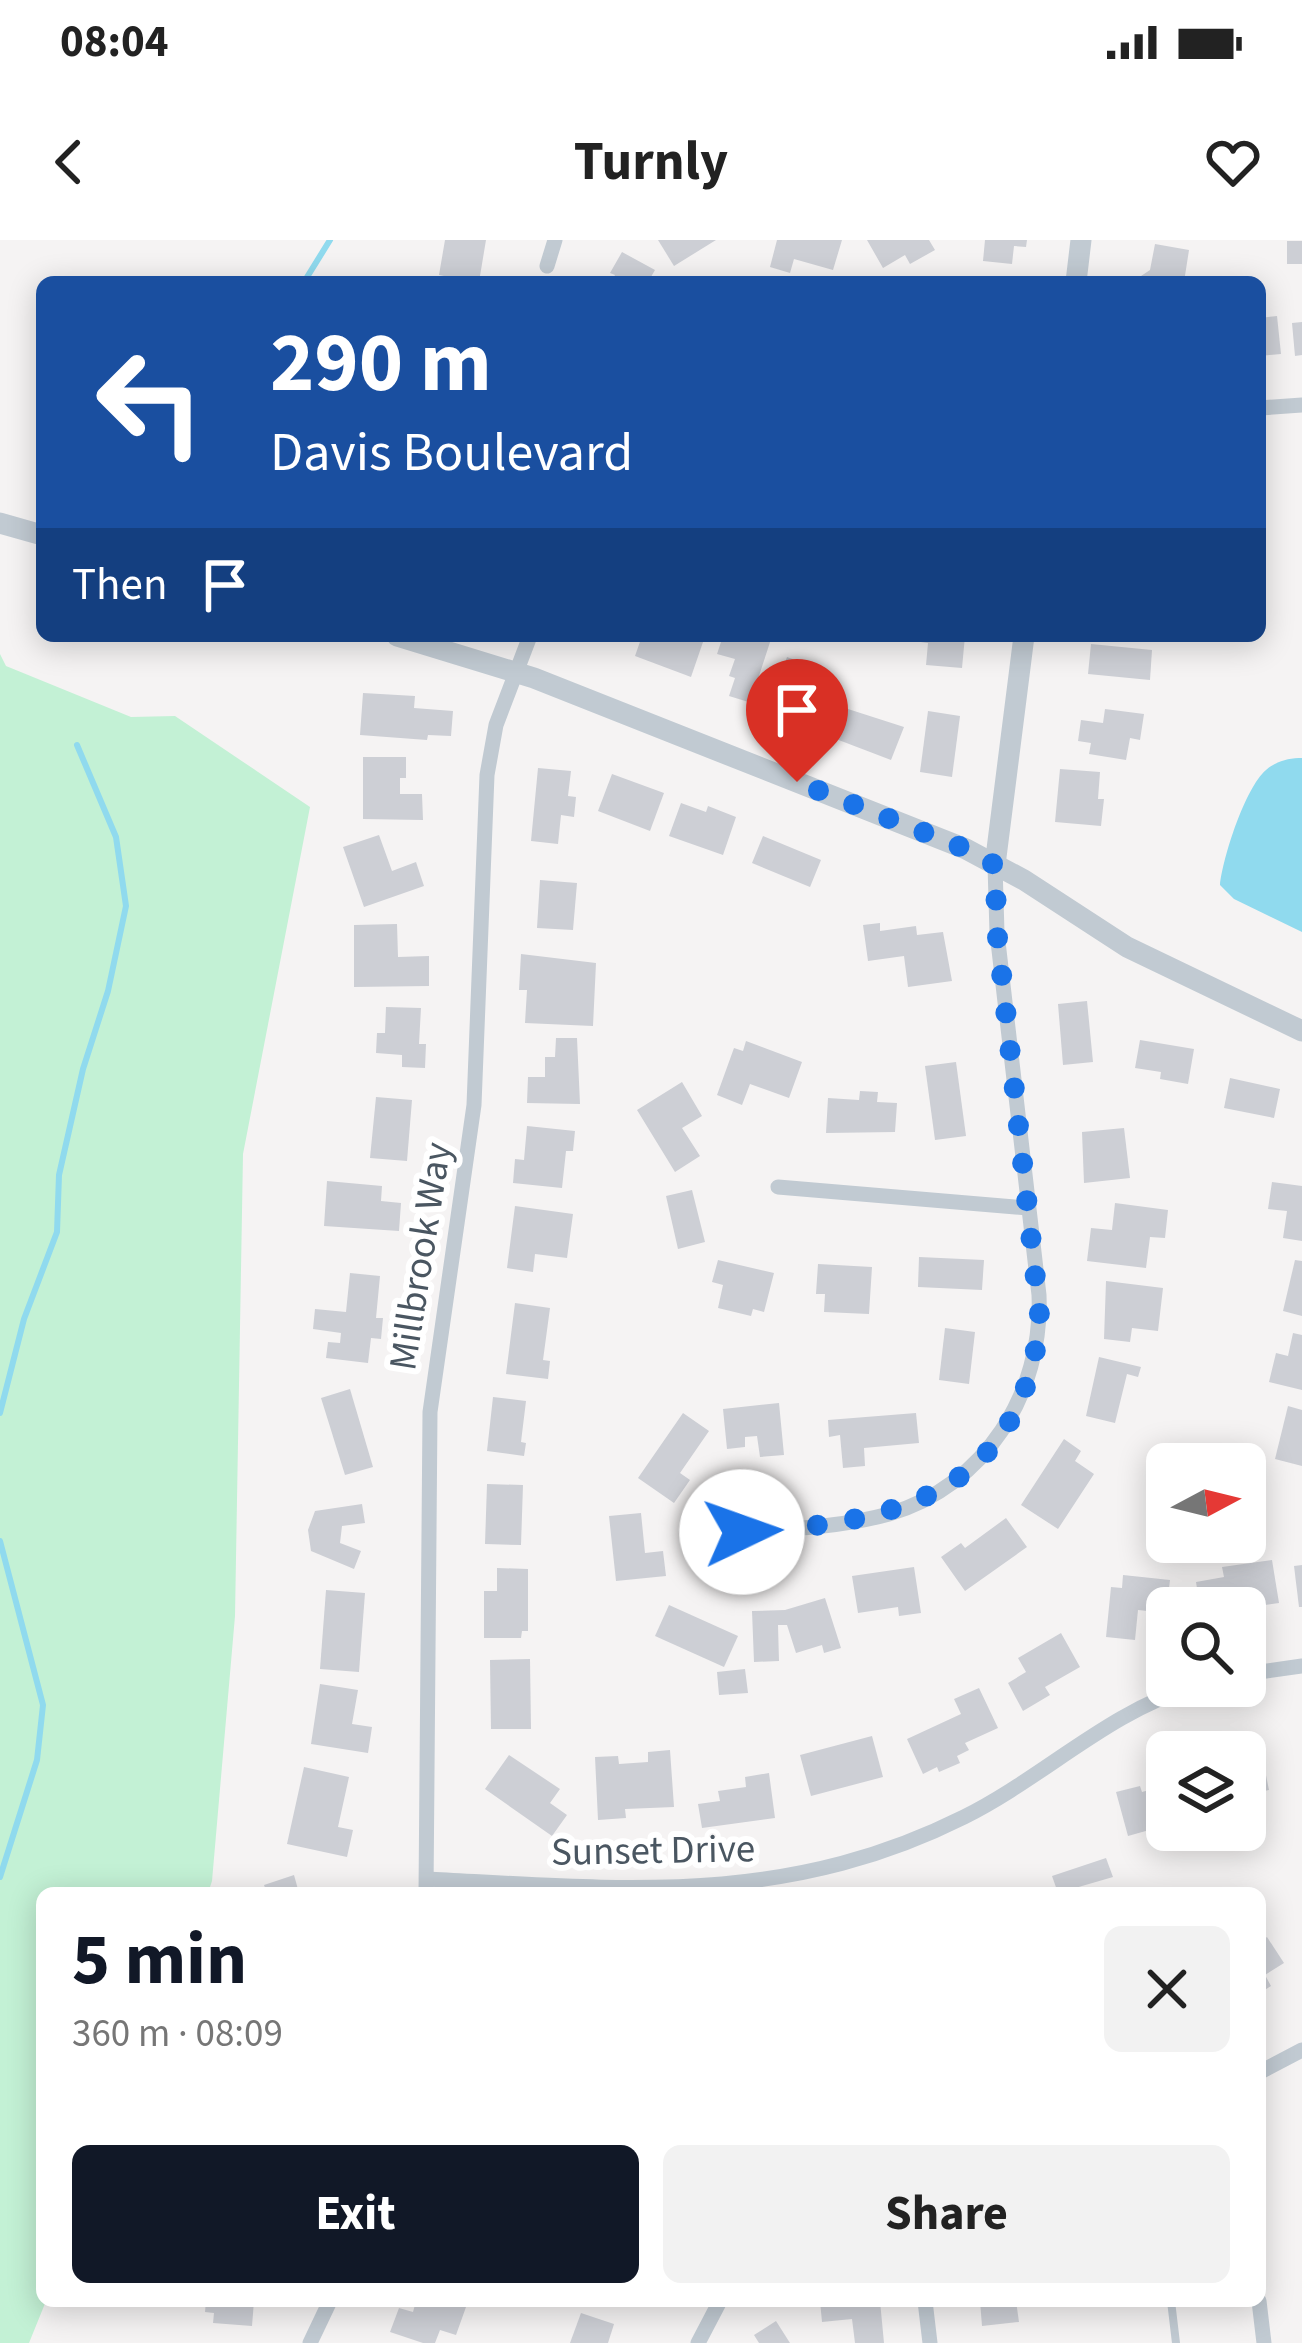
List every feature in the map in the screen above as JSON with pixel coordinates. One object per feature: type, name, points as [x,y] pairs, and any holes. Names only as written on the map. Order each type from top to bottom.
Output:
[{"type":"street","points":[[547,266],[554,240]]},
{"type":"street","points":[[1077,276],[1082,240]]},
{"type":"street","points":[[1266,408],[1302,405]]},
{"type":"street","points":[[0,523],[36,533]]},
{"type":"street","points":[[417,642],[516,671],[966,849],[1126,947],[1302,1030]]},
{"type":"street","name":"Millbrook Way","points":[[426,1886],[430,1412],[474,1105],[487,775],[496,725],[528,642]]},
{"type":"street","points":[[742,1532],[887,1514],[940,1491],[988,1450],[1020,1399],[1038,1343],[1039,1295],[997,933],[995,865],[1023,642]]},
{"type":"street","points":[[778,1187],[1028,1208]]},
{"type":"street","points":[[1266,1671],[1302,1666]]},
{"type":"street","name":"Sunset Drive","points":[[426,1886],[701,1887],[831,1868],[966,1816],[1024,1784],[1114,1720],[1146,1706]]},
{"type":"street","points":[[1266,2069],[1302,2050]]},
{"type":"street","points":[[310,2343],[327,2307]]},
{"type":"street","points":[[698,2343],[717,2307]]},
{"type":"street","points":[[926,2307],[930,2343]]},
{"type":"street","points":[[1260,2307],[1264,2343]]},
{"type":"lane","points":[[1172,2307],[1176,2343]]},
{"type":"green space","points":[[0,654],[6,666],[131,717],[175,716],[310,807],[243,1154],[235,1616],[212,1881],[210,1887],[36,1887],[36,2307],[44,2307],[29,2343],[0,2343]]},
{"type":"water","points":[[1302,758],[1302,932],[1234,899],[1220,885],[1236,824],[1258,779],[1278,762]]},
{"type":"building","points":[[445,240],[486,240],[480,276],[439,275]]},
{"type":"building","points":[[658,240],[716,240],[674,266]]},
{"type":"building","points":[[777,240],[842,240],[833,270],[794,259],[790,273],[770,267]]},
{"type":"building","points":[[867,240],[929,240],[935,250],[910,264],[905,255],[883,268]]},
{"type":"building","points":[[985,240],[1027,240],[1026,247],[1014,246],[1012,264],[983,261]]},
{"type":"building","points":[[1287,241],[1302,241],[1302,264],[1287,264]]},
{"type":"building","points":[[1155,244],[1189,250],[1185,276],[1141,276],[1150,270]]},
{"type":"building","points":[[622,252],[655,270],[652,276],[610,273]]},
{"type":"building","points":[[1277,316],[1281,354],[1266,355],[1266,317]]},
{"type":"building","points":[[1302,322],[1302,355],[1295,356],[1292,323]]},
{"type":"building","points":[[640,642],[703,642],[691,677],[635,656]]},
{"type":"building","points":[[721,642],[770,642],[755,704],[729,696],[735,659],[717,654]]},
{"type":"building","points":[[920,642],[964,642],[962,668],[926,665],[928,643]]},
{"type":"building","points":[[1091,644],[1152,650],[1150,680],[1088,674]]},
{"type":"building","points":[[787,657],[814,667],[806,688],[838,699],[825,735],[767,714]]},
{"type":"building","points":[[363,693],[415,696],[414,708],[453,711],[451,736],[428,735],[427,740],[360,735]]},
{"type":"building","points":[[848,709],[904,727],[891,760],[836,739]]},
{"type":"building","points":[[1105,709],[1144,714],[1140,740],[1130,738],[1126,760],[1089,754],[1091,743],[1078,741],[1081,720],[1103,723]]},
{"type":"building","points":[[928,711],[960,716],[952,777],[920,772]]},
{"type":"building","points":[[363,757],[406,757],[400,794],[422,794],[423,820],[363,819]]},
{"type":"building","points":[[538,768],[571,771],[568,796],[576,797],[574,817],[561,815],[558,844],[531,841]]},
{"type":"building","points":[[1060,769],[1100,772],[1101,826],[1055,822]]},
{"type":"building","points":[[612,774],[664,793],[650,831],[598,811]]},
{"type":"building","points":[[681,803],[706,812],[708,806],[736,817],[723,855],[669,836]]},
{"type":"building","points":[[379,835],[392,871],[416,862],[424,886],[364,907],[343,847]]},
{"type":"building","points":[[763,836],[821,860],[810,887],[752,863]]},
{"type":"building","points":[[540,880],[577,883],[573,930],[537,928]]},
{"type":"building","points":[[880,923],[880,931],[916,926],[917,935],[943,932],[952,981],[908,987],[904,956],[868,961],[863,925]]},
{"type":"building","points":[[397,924],[398,957],[429,956],[429,986],[354,987],[354,925]]},
{"type":"building","points":[[521,954],[596,963],[593,1026],[525,1023],[527,990],[519,990]]},
{"type":"building","points":[[1087,1001],[1093,1062],[1063,1065],[1058,1004]]},
{"type":"building","points":[[386,1007],[421,1008],[419,1044],[426,1044],[425,1068],[402,1067],[402,1055],[376,1053],[377,1033],[385,1033]]},
{"type":"building","points":[[556,1038],[577,1038],[580,1104],[527,1103],[528,1077],[545,1077],[545,1057],[555,1057]]},
{"type":"building","points":[[1140,1040],[1194,1049],[1188,1084],[1160,1079],[1161,1072],[1135,1068]]},
{"type":"building","points":[[746,1041],[802,1062],[789,1098],[750,1084],[742,1105],[717,1095],[734,1048],[743,1051]]},
{"type":"building","points":[[956,1062],[966,1136],[935,1140],[925,1066]]},
{"type":"building","points":[[1230,1078],[1280,1089],[1274,1118],[1224,1108]]},
{"type":"building","points":[[682,1082],[702,1116],[682,1128],[700,1156],[675,1172],[637,1110]]},
{"type":"building","points":[[860,1091],[878,1092],[877,1102],[897,1103],[895,1132],[826,1133],[828,1098],[859,1100]]},
{"type":"building","points":[[376,1097],[412,1100],[407,1161],[370,1158]]},
{"type":"building","points":[[527,1126],[575,1131],[573,1151],[566,1151],[562,1188],[513,1183],[515,1159],[524,1160]]},
{"type":"building","points":[[1124,1128],[1130,1178],[1084,1183],[1082,1132]]},
{"type":"building","points":[[327,1181],[382,1186],[381,1201],[401,1203],[399,1231],[324,1226]]},
{"type":"building","points":[[1272,1182],[1302,1186],[1302,1241],[1283,1238],[1287,1211],[1268,1209]]},
{"type":"building","points":[[692,1190],[705,1242],[678,1249],[666,1196]]},
{"type":"building","points":[[1115,1203],[1168,1210],[1165,1238],[1150,1237],[1146,1268],[1087,1261],[1091,1228],[1112,1230]]},
{"type":"building","points":[[515,1206],[573,1214],[567,1258],[535,1254],[533,1272],[507,1268]]},
{"type":"building","points":[[919,1257],[984,1260],[982,1290],[918,1287]]},
{"type":"building","points":[[718,1260],[774,1273],[764,1312],[753,1309],[751,1316],[718,1308],[723,1285],[712,1282]]},
{"type":"building","points":[[1295,1260],[1302,1261],[1302,1316],[1283,1311]]},
{"type":"building","points":[[818,1264],[872,1267],[869,1314],[824,1312],[825,1294],[816,1294]]},
{"type":"building","points":[[350,1273],[380,1276],[376,1318],[383,1318],[381,1339],[371,1338],[368,1363],[326,1358],[328,1342],[340,1343],[341,1333],[313,1329],[315,1309],[346,1312]]},
{"type":"building","points":[[1106,1281],[1163,1288],[1158,1331],[1132,1328],[1130,1342],[1104,1339]]},
{"type":"building","points":[[515,1303],[550,1308],[543,1360],[550,1361],[548,1379],[506,1374]]},
{"type":"building","points":[[945,1328],[975,1332],[969,1384],[939,1380]]},
{"type":"building","points":[[1293,1333],[1302,1335],[1302,1390],[1269,1382],[1276,1353],[1288,1356]]},
{"type":"building","points":[[1099,1357],[1141,1367],[1138,1377],[1127,1374],[1115,1423],[1086,1416]]},
{"type":"building","points":[[350,1389],[373,1467],[345,1475],[321,1398]]},
{"type":"building","points":[[493,1397],[526,1401],[524,1456],[487,1451]]},
{"type":"building","points":[[779,1403],[784,1455],[760,1457],[757,1436],[745,1437],[745,1447],[727,1449],[723,1409]]},
{"type":"building","points":[[1288,1406],[1302,1410],[1302,1466],[1275,1459]]},
{"type":"building","points":[[683,1413],[709,1431],[680,1473],[690,1480],[674,1503],[638,1478]]},
{"type":"building","points":[[916,1413],[919,1443],[864,1448],[865,1466],[843,1468],[840,1435],[829,1437],[828,1420]]},
{"type":"building","points":[[1064,1439],[1081,1451],[1075,1461],[1094,1474],[1058,1529],[1021,1505]]},
{"type":"building","points":[[487,1484],[523,1485],[521,1545],[485,1544]]},
{"type":"building","points":[[362,1504],[365,1523],[342,1526],[340,1543],[361,1551],[354,1569],[311,1551],[308,1530],[315,1511]]},
{"type":"building","points":[[641,1513],[645,1553],[663,1551],[666,1576],[616,1581],[609,1516]]},
{"type":"building","points":[[1006,1518],[1027,1547],[965,1591],[941,1557],[961,1543],[965,1548]]},
{"type":"building","points":[[1272,1560],[1279,1603],[1266,1605],[1266,1587],[1197,1587],[1196,1582],[1224,1577],[1222,1567]]},
{"type":"building","points":[[1302,1565],[1302,1607],[1299,1607],[1294,1566]]},
{"type":"building","points":[[914,1567],[921,1613],[899,1616],[898,1607],[858,1613],[852,1576]]},
{"type":"building","points":[[497,1568],[528,1569],[528,1631],[522,1631],[521,1638],[484,1638],[484,1591],[497,1591]]},
{"type":"building","points":[[1123,1575],[1170,1580],[1169,1587],[1146,1587],[1146,1611],[1138,1610],[1135,1640],[1106,1637],[1111,1587],[1122,1588]]},
{"type":"building","points":[[326,1590],[365,1593],[359,1672],[320,1669]]},
{"type":"building","points":[[825,1598],[841,1648],[824,1653],[822,1645],[796,1653],[787,1625],[778,1625],[779,1661],[754,1662],[752,1611],[785,1610]]},
{"type":"building","points":[[669,1605],[738,1636],[724,1667],[655,1636]]},
{"type":"building","points":[[1061,1633],[1080,1667],[1045,1687],[1050,1695],[1023,1711],[1008,1683],[1026,1672],[1018,1658]]},
{"type":"building","points":[[530,1659],[531,1729],[491,1729],[490,1660]]},
{"type":"building","points":[[745,1669],[748,1693],[719,1695],[717,1672]]},
{"type":"building","points":[[320,1684],[358,1690],[352,1724],[372,1727],[368,1753],[311,1744]]},
{"type":"building","points":[[979,1688],[998,1728],[965,1743],[969,1750],[957,1756],[960,1763],[923,1774],[907,1739],[961,1714],[954,1699]]},
{"type":"building","points":[[872,1736],[883,1777],[811,1796],[800,1755]]},
{"type":"building","points":[[670,1750],[674,1807],[625,1809],[626,1818],[598,1820],[595,1757],[618,1756],[619,1764],[648,1762],[648,1752]]},
{"type":"building","points":[[509,1755],[560,1789],[550,1803],[567,1815],[552,1836],[485,1789]]},
{"type":"building","points":[[304,1767],[349,1777],[338,1827],[353,1830],[347,1857],[287,1844]]},
{"type":"building","points":[[769,1773],[775,1818],[702,1828],[698,1804],[720,1801],[718,1791],[746,1787],[745,1777]]},
{"type":"building","points":[[1140,1786],[1146,1791],[1146,1831],[1128,1836],[1116,1792]]},
{"type":"building","points":[[1106,1858],[1113,1877],[1079,1887],[1056,1887],[1052,1876]]},
{"type":"building","points":[[294,1875],[297,1887],[265,1887]]},
{"type":"building","points":[[1266,1938],[1284,1963],[1266,1974]]},
{"type":"building","points":[[205,2307],[254,2307],[252,2326],[213,2323],[214,2313],[205,2312]]},
{"type":"building","points":[[414,2307],[466,2307],[456,2335],[440,2330],[435,2343],[390,2332],[399,2308],[413,2312]]},
{"type":"building","points":[[821,2307],[881,2307],[884,2343],[855,2343],[852,2319],[822,2322]]},
{"type":"building","points":[[980,2307],[1017,2307],[1019,2322],[982,2326]]},
{"type":"building","points":[[581,2313],[614,2324],[608,2343],[570,2343]]},
{"type":"building","points":[[776,2321],[790,2343],[759,2343],[754,2335]]},
{"type":"waterway","points":[[308,276],[330,240]]},
{"type":"waterway","points":[[0,1413],[24,1319],[57,1232],[59,1175],[126,906],[116,837],[77,745]]},
{"type":"waterway","points":[[0,1541],[43,1705],[37,1760],[0,1877]]},
{"type":"route","points":[[742,1532],[887,1514],[940,1491],[988,1450],[1006,1425],[1030,1371],[1040,1319],[997,933],[995,865],[797,782]]}]
